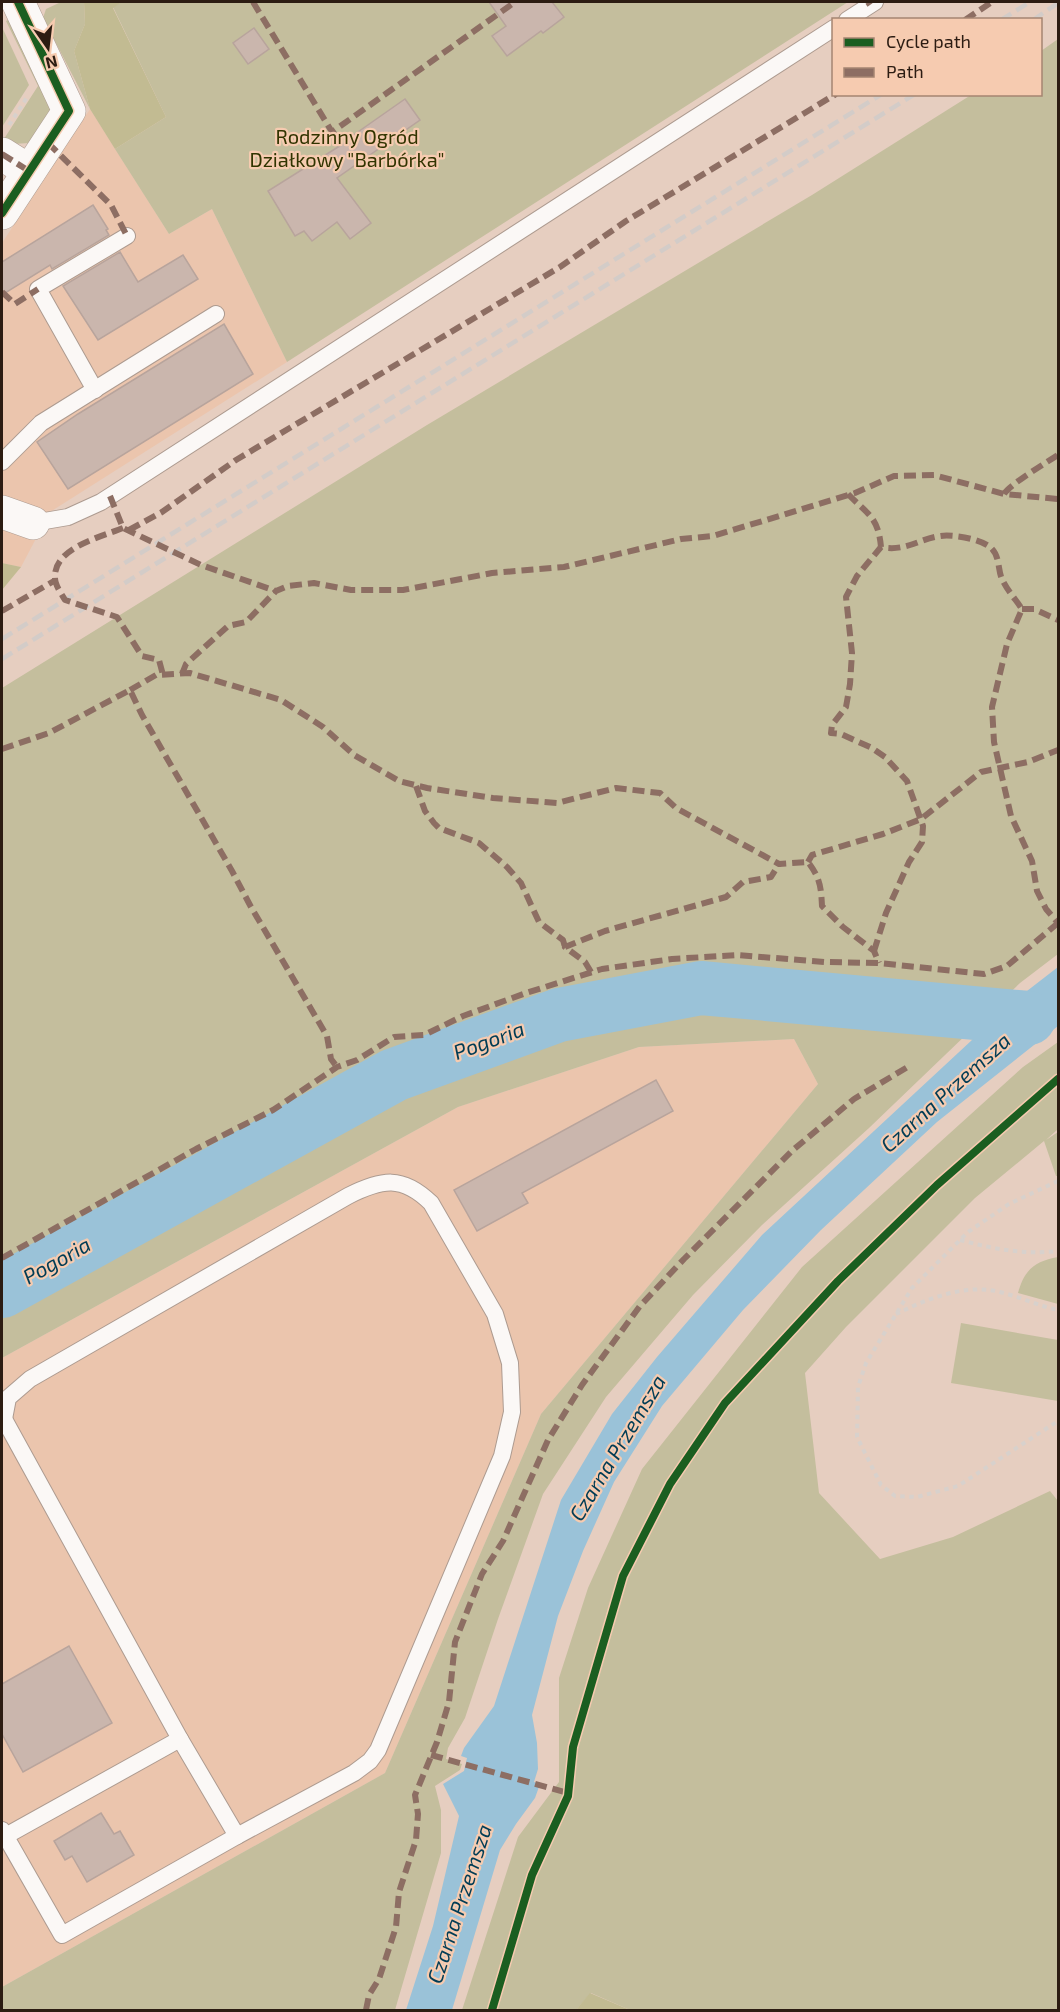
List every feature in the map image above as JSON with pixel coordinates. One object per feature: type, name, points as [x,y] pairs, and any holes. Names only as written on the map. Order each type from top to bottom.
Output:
[{"type":"street","points":[[2,213],[69,111],[18,2]]},
{"type":"street","points":[[2,154],[29,171]]},
{"type":"street","points":[[2,512],[33,523]]},
{"type":"lane","points":[[850,18],[875,2]]},
{"type":"lane","points":[[33,523],[68,517],[101,502],[832,29]]},
{"type":"lane","points":[[95,390],[38,289],[127,236]]},
{"type":"lane","points":[[2,462],[41,423],[216,314]]},
{"type":"lane","points":[[180,1739],[3,1835],[62,1935],[354,1773],[370,1761],[378,1750],[502,1456],[512,1412],[510,1363],[495,1314],[431,1203],[418,1190],[395,1182],[372,1184],[348,1196],[30,1379],[8,1398],[3,1419],[180,1739],[237,1836]]},
{"type":"path","points":[[1059,1181],[1009,1204],[968,1232],[912,1288],[866,1363],[858,1387],[857,1437],[881,1485],[896,1496],[917,1497],[958,1486],[1059,1421]]},
{"type":"path","points":[[960,1240],[985,1247],[1034,1254],[1059,1251]]},
{"type":"path","points":[[896,1314],[927,1299],[971,1290],[996,1291],[1059,1310]]},
{"type":"shaded area","points":[[84,2],[122,2],[113,8],[166,117],[115,149],[90,109],[74,51],[85,24]]},
{"type":"shaded area","points":[[90,109],[169,234],[212,209],[287,362],[50,512],[21,567],[2,563],[2,243]]},
{"type":"shaded area","points":[[2,563],[21,567],[2,590]]},
{"type":"shaded area","points":[[794,1039],[818,1084],[541,1414],[385,1773],[2,1987],[2,1358],[458,1107],[639,1047]]},
{"type":"shaded area","points":[[590,1993],[630,2010],[576,2010]]},
{"type":"green space","points":[[61,2],[84,2],[85,24],[74,51],[90,109],[43,18],[46,9]]},
{"type":"green space","name":"Rodzinny Ogród Działkowy \"Barbórka\"","points":[[122,2],[848,2],[287,362],[212,209],[169,234],[115,149],[166,117],[113,7]]},
{"type":"green space","points":[[14,17],[55,107],[30,143],[12,144],[2,142],[38,86],[6,21]]},
{"type":"green space","points":[[2,27],[29,85],[2,127]]},
{"type":"green space","points":[[1058,39],[1058,954],[1020,983],[869,1128],[762,1225],[693,1295],[606,1397],[543,1494],[465,1718],[448,1748],[446,1759],[462,1764],[460,1770],[435,1786],[441,1810],[441,1853],[395,2010],[2,2010],[2,1987],[385,1773],[541,1414],[818,1084],[794,1039],[639,1047],[458,1107],[2,1358],[2,688],[427,425],[812,195],[969,96],[1042,96],[1042,50]]},
{"type":"green space","points":[[1058,1042],[1058,1129],[1046,1140],[1058,1132],[1058,1176],[1056,1176],[1044,1141],[975,1198],[846,1327],[805,1373],[819,1493],[880,1559],[953,1537],[1050,1491],[1058,1501],[1058,2010],[630,2010],[591,1993],[576,2010],[462,2010],[518,1837],[559,1782],[559,1678],[588,1588],[642,1469],[802,1267],[1023,1067]]},
{"type":"green space","points":[[1058,1257],[1058,1304],[1018,1293],[1020,1285],[1032,1268],[1043,1261]]},
{"type":"green space","points":[[961,1323],[1058,1340],[1058,1401],[951,1383]]},
{"type":"water","name":"Czarna Przemsza","points":[[1058,967],[1058,1026],[937,1122],[821,1230],[743,1310],[662,1406],[614,1482],[583,1551],[558,1616],[532,1715],[537,1743],[538,1769],[534,1782],[540,1784],[535,1798],[500,1850],[452,2010],[406,2010],[433,1926],[459,1816],[443,1784],[464,1771],[467,1758],[461,1756],[464,1748],[494,1706],[561,1500],[612,1414],[657,1357],[762,1235],[1014,1001]]},
{"type":"building","points":[[489,2],[552,2],[564,17],[507,56],[492,36],[506,26]]},
{"type":"building","points":[[254,28],[269,49],[248,64],[233,43]]},
{"type":"building","points":[[405,99],[420,120],[337,178],[371,223],[350,239],[337,222],[312,241],[304,231],[295,236],[268,191],[346,142]]},
{"type":"building","points":[[93,205],[108,229],[106,230],[109,235],[52,269],[50,265],[2,295],[2,262]]},
{"type":"building","points":[[120,252],[138,282],[183,255],[198,279],[98,340],[63,286]]},
{"type":"building","points":[[224,324],[253,374],[68,489],[37,442]]},
{"type":"building","points":[[656,1080],[673,1111],[522,1193],[528,1203],[477,1231],[454,1190]]},
{"type":"building","points":[[69,1646],[112,1723],[23,1772],[2,1734],[2,1684]]},
{"type":"building","points":[[101,1813],[114,1834],[120,1831],[134,1855],[87,1882],[72,1856],[65,1860],[54,1841]]},
{"type":"waterway","name":"Pogoria","points":[[2,1291],[394,1075],[559,1015],[701,988],[1029,1018]]},
{"type":"railway","points":[[1004,18],[1030,2]]},
{"type":"railway","points":[[1036,18],[1058,3]]},
{"type":"railway","points":[[2,639],[879,96]]},
{"type":"railway","points":[[2,659],[912,96]]},
{"type":"marked path","points":[[253,2],[332,132],[515,2]]},
{"type":"marked path","points":[[968,18],[992,2]]},
{"type":"marked path","points":[[129,530],[162,512],[236,460],[560,267],[626,221],[833,96]]},
{"type":"marked path","points":[[48,143],[111,205],[127,236]]},
{"type":"marked path","points":[[2,154],[29,171]]},
{"type":"marked path","points":[[2,292],[15,304],[38,289]]},
{"type":"marked path","points":[[1004,494],[1020,480],[1058,455]]},
{"type":"marked path","points":[[182,674],[186,664],[228,626],[246,622],[276,591],[288,586],[314,583],[351,590],[403,590],[492,573],[564,567],[681,539],[713,536],[855,493],[894,476],[934,475],[1004,494],[1058,499]]},
{"type":"marked path","points":[[848,494],[875,522],[881,547],[897,548],[940,536],[952,536],[980,542],[990,547],[996,555],[1003,581],[1022,609],[1007,644],[992,707],[994,742],[1011,816],[1032,861],[1037,891],[1046,909],[1058,923]]},
{"type":"marked path","points":[[110,496],[123,528],[201,565],[276,591]]},
{"type":"marked path","points":[[123,528],[70,551],[56,568],[56,583],[65,600],[117,617],[142,656],[159,660],[163,675]]},
{"type":"marked path","points":[[874,951],[886,913],[909,862],[922,842],[923,826],[907,781],[885,757],[872,748],[841,734],[831,733],[832,725],[846,707],[850,684],[852,653],[846,597],[857,576],[881,547]]},
{"type":"marked path","points":[[2,611],[54,581]]},
{"type":"marked path","points":[[1022,609],[1034,609],[1058,620]]},
{"type":"marked path","points":[[130,690],[156,675],[190,673],[281,700],[323,727],[354,755],[399,781],[427,788],[493,798],[557,803],[616,788],[660,793],[676,808],[779,864],[808,862],[819,882],[822,906],[843,927],[874,951],[879,963]]},
{"type":"marked path","points":[[2,749],[49,733],[130,690],[251,907],[327,1036],[331,1059],[337,1067]]},
{"type":"marked path","points":[[808,862],[812,855],[883,834],[921,819],[981,772],[1028,762],[1058,750]]},
{"type":"marked path","points":[[416,786],[425,811],[434,823],[439,828],[479,843],[507,867],[521,883],[539,922],[563,940],[565,947]]},
{"type":"marked path","points":[[591,972],[585,962],[565,947],[605,931],[726,897],[743,882],[771,877],[779,864]]},
{"type":"marked path","points":[[2,1258],[196,1149],[273,1110],[337,1067],[357,1060],[394,1037],[424,1035],[463,1016],[526,993],[602,969],[672,959],[737,955],[825,962],[879,963],[984,974],[1007,966],[1058,923]]},
{"type":"marked path","points":[[366,2010],[369,1995],[379,1979],[396,1927],[399,1892],[416,1840],[418,1814],[415,1795],[437,1742],[449,1702],[455,1642],[482,1574],[503,1541],[548,1440],[582,1385],[640,1306],[684,1259],[793,1150],[854,1099],[911,1065]]},
{"type":"marked path","points":[[431,1755],[568,1793]]},
{"type":"cycle path","points":[[2,213],[69,111],[18,2]]},
{"type":"cycle path","points":[[492,2010],[532,1875],[568,1796],[573,1747],[623,1576],[670,1484],[725,1403],[838,1281],[937,1185],[1058,1079]]}]
